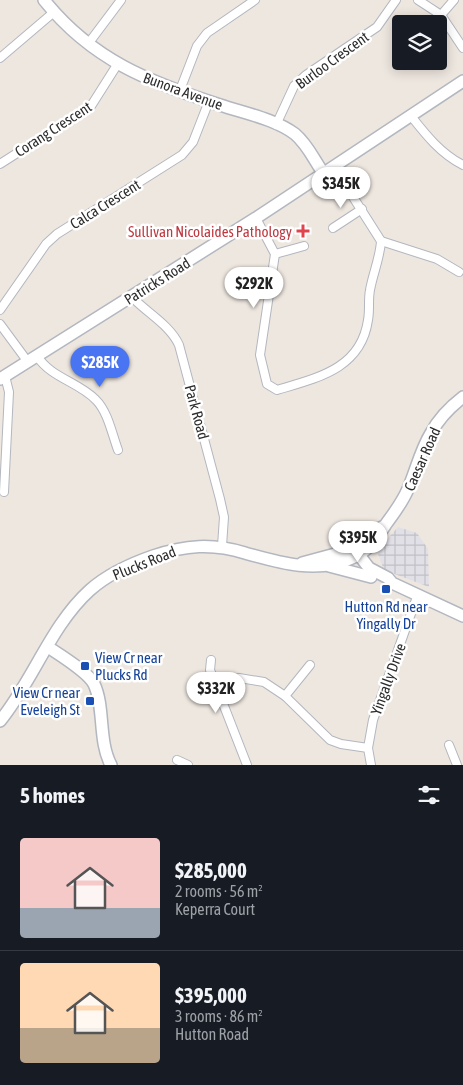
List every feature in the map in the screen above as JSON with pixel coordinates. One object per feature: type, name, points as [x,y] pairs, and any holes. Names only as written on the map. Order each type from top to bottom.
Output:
[{"type":"street","name":"Bunora Avenue","points":[[44,0],[88,44],[117,65],[142,77],[292,132],[301,139],[329,170]]},
{"type":"street","points":[[88,44],[121,0]]},
{"type":"street","points":[[180,90],[197,46],[207,33],[255,0]]},
{"type":"street","name":"Burloo Crescent","points":[[276,125],[294,86],[306,75],[376,27],[396,0]]},
{"type":"street","points":[[418,0],[441,15],[454,0]]},
{"type":"street","points":[[0,58],[54,12]]},
{"type":"street","points":[[447,24],[463,48]]},
{"type":"street","name":"Corang Crescent","points":[[0,164],[91,106],[117,65]]},
{"type":"street","name":"Patricks Road","points":[[2,378],[256,218],[463,82]]},
{"type":"street","name":"Calca Crescent","points":[[0,310],[46,244],[57,234],[182,155],[193,142],[209,102]]},
{"type":"street","points":[[411,116],[425,135],[449,158],[463,165]]},
{"type":"street","points":[[256,218],[275,254],[260,355],[267,384],[277,390],[326,375],[342,365],[357,349],[368,320],[370,288],[380,254],[381,241],[362,209],[329,170]]},
{"type":"street","points":[[333,228],[362,209]]},
{"type":"street","points":[[381,241],[437,259],[459,272]]},
{"type":"street","points":[[275,254],[304,246]]},
{"type":"street","name":"Park Road","points":[[132,297],[168,328],[175,336],[179,345],[224,517],[222,546]]},
{"type":"street","points":[[0,324],[33,359],[96,399],[104,410],[118,450]]},
{"type":"street","points":[[2,378],[9,392],[4,492]]},
{"type":"street","name":"Caesar Road","points":[[353,552],[373,543],[382,534],[403,501],[430,434],[439,420],[463,396]]},
{"type":"street","name":"Caesar Road","points":[[353,552],[386,525]]},
{"type":"street","points":[[373,543],[372,563],[375,576]]},
{"type":"street","name":"Plucks Road","points":[[0,721],[14,703],[77,603],[90,590],[113,574],[173,550],[196,546],[222,546],[274,561],[300,564],[353,552]]},
{"type":"street","points":[[353,552],[375,576]]},
{"type":"street","name":"Plucks Road","points":[[300,564],[308,568],[328,566],[353,552]]},
{"type":"street","points":[[328,566],[375,576],[463,616]]},
{"type":"street","name":"Yingally Drive","points":[[370,765],[368,748],[373,720],[418,594]]},
{"type":"street","points":[[48,647],[82,672],[94,685],[107,764]]},
{"type":"street","points":[[211,660],[210,670],[247,765]]},
{"type":"street","points":[[285,696],[310,665]]},
{"type":"street","points":[[217,685],[239,678],[250,678],[264,682],[285,696],[330,740],[341,744],[368,748]]},
{"type":"street","points":[[449,745],[457,765]]},
{"type":"street","points":[[177,760],[188,765]]},
{"type":"shaded area","points":[[398,527],[417,533],[428,549],[429,587],[384,570],[378,554],[382,545]]},
{"type":"place","name":"Sullivan Nicolaides Pathology","points":[[303,231]]},
{"type":"place","name":"Hutton Rd near Yingally Dr","points":[[386,589]]},
{"type":"place","name":"View Cr near Plucks Rd","points":[[85,666]]},
{"type":"place","name":"View Cr near Eveleigh St","points":[[90,701]]}]
